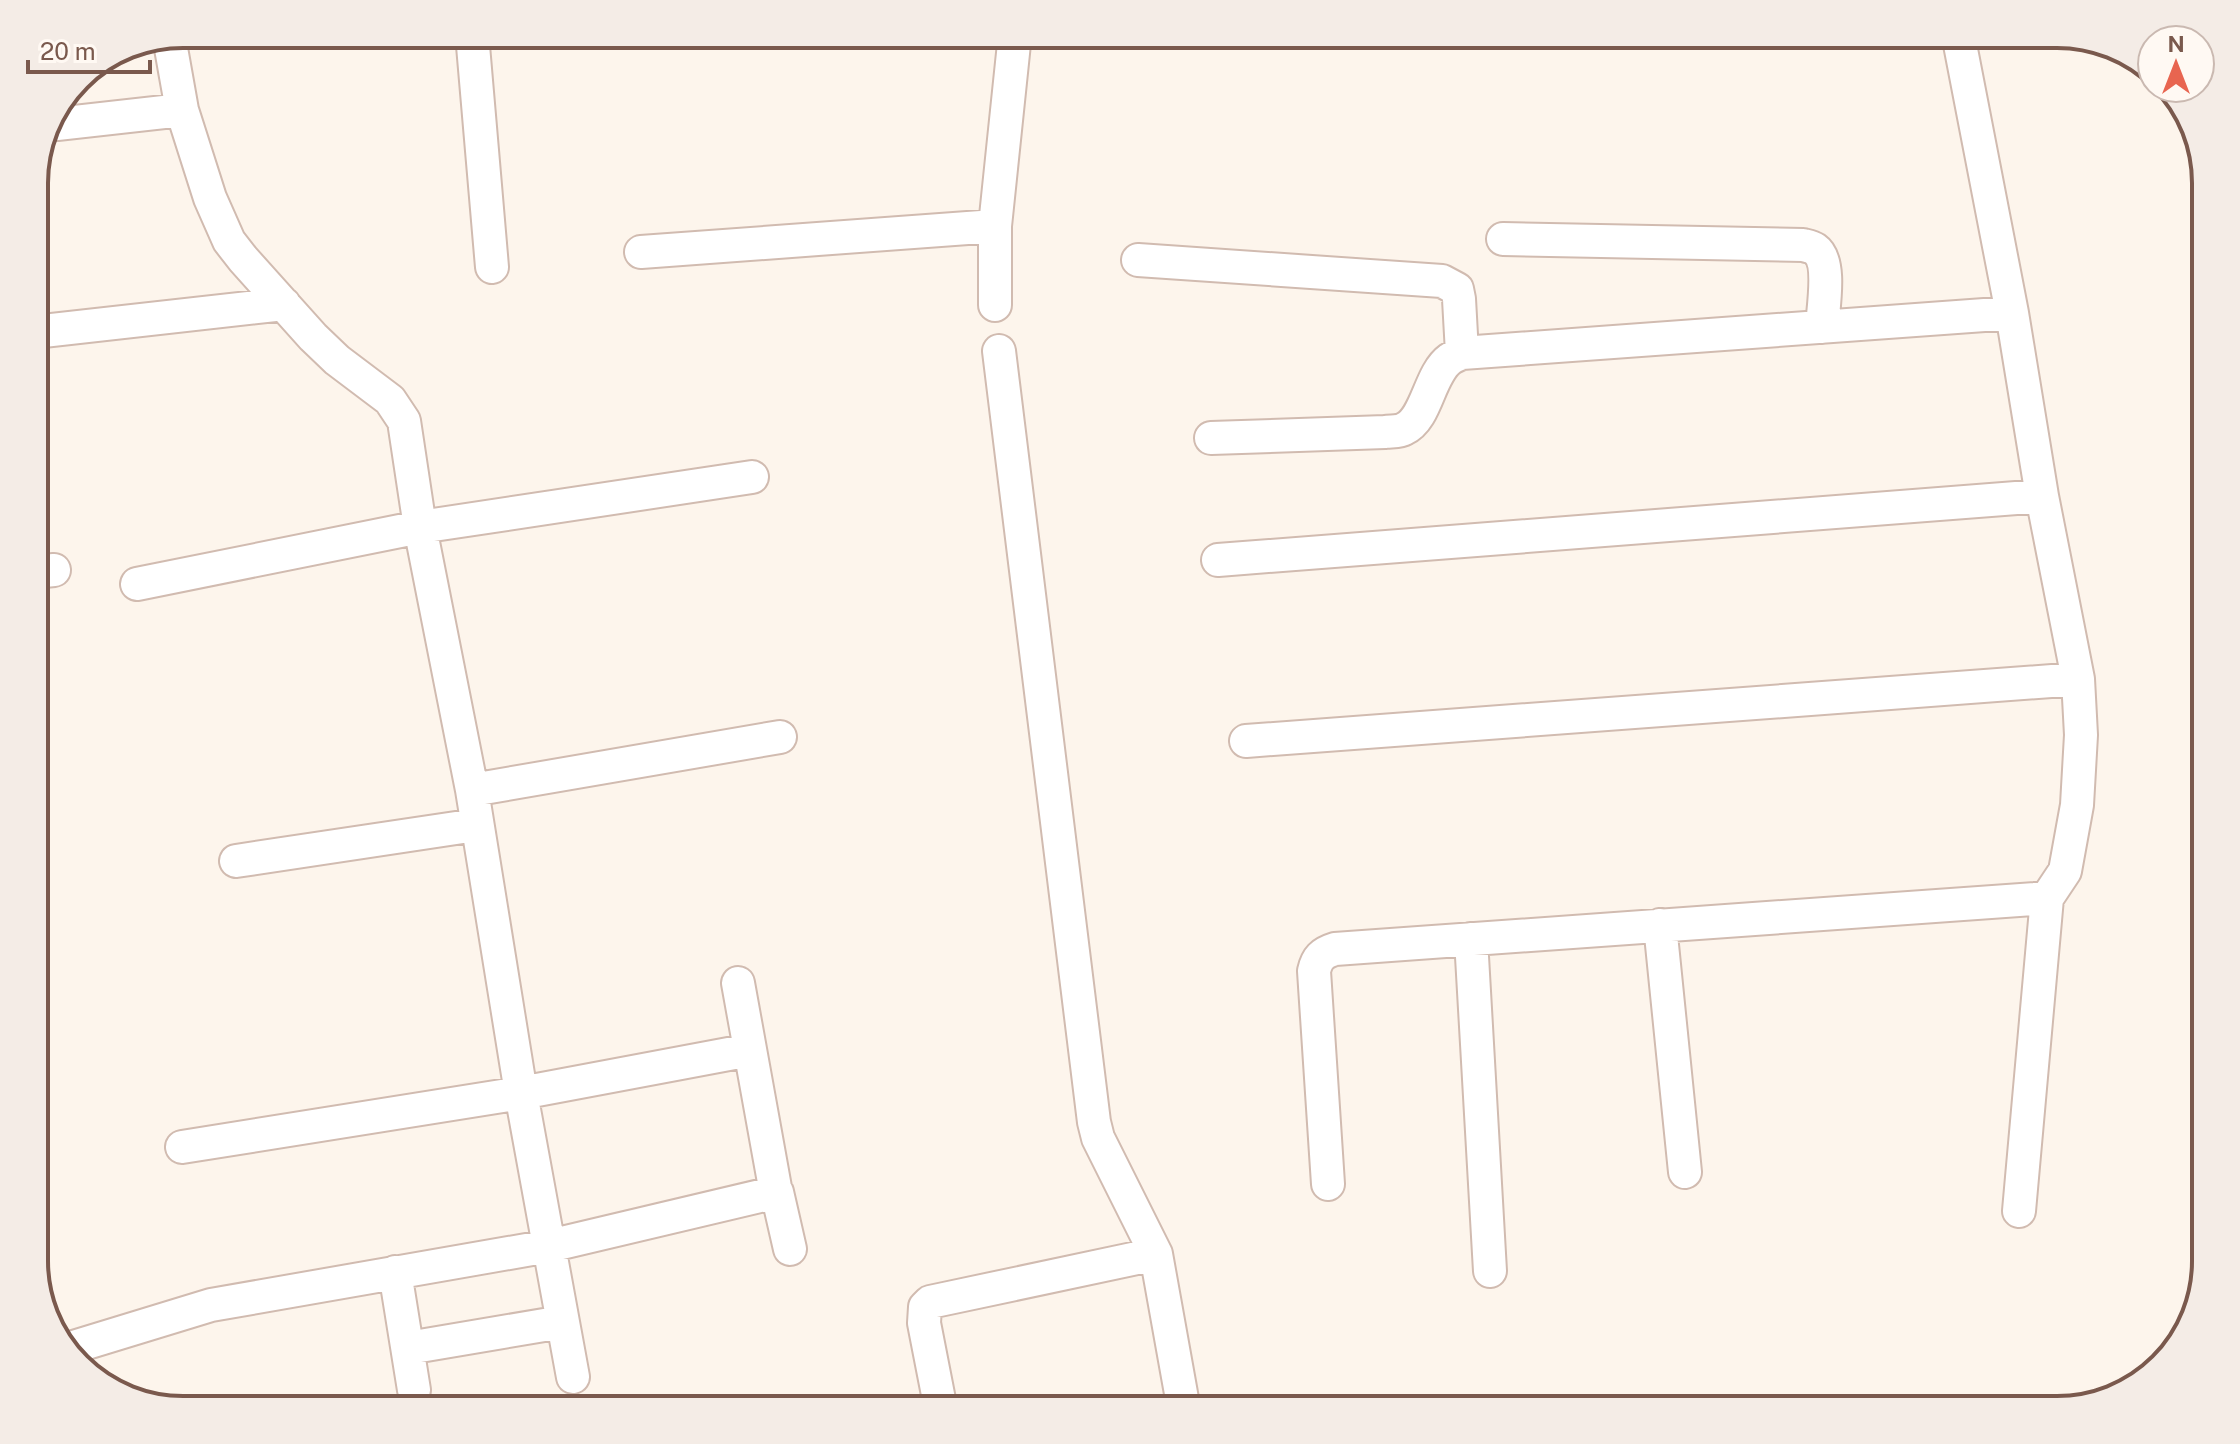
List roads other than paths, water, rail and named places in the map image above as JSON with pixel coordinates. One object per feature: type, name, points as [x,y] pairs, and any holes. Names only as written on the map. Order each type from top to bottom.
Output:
[{"type":"street","points":[[473,48],[492,267]]},
{"type":"street","points":[[995,305],[995,226],[1014,48]]},
{"type":"street","points":[[1961,48],[2078,679],[2081,735],[2077,805],[2065,871],[2047,898],[2019,1211]]},
{"type":"street","points":[[171,49],[182,110],[210,198],[229,241],[337,360],[390,400],[404,421],[420,527],[472,790],[521,1093],[573,1377]]},
{"type":"street","points":[[62,123],[182,110]]},
{"type":"street","points":[[641,252],[995,226]]},
{"type":"street","points":[[1503,239],[1803,245],[1814,248],[1823,258],[1825,270],[1822,327]]},
{"type":"street","points":[[1138,260],[1442,281],[1457,289],[1462,353]]},
{"type":"street","points":[[48,330],[284,304]]},
{"type":"street","points":[[1211,438],[1404,429],[1420,412],[1449,359],[1462,353],[2012,313]]},
{"type":"street","points":[[999,351],[1094,1122],[1098,1138],[1156,1254],[1181,1396]]},
{"type":"street","points":[[137,584],[420,527],[752,477]]},
{"type":"street","points":[[1218,560],[2042,496]]},
{"type":"street","points":[[1246,741],[2078,679]]},
{"type":"street","points":[[472,790],[780,737]]},
{"type":"street","points":[[236,861],[476,825]]},
{"type":"street","points":[[1328,1184],[1314,971],[1316,961],[1335,949],[2047,898]]},
{"type":"street","points":[[1660,925],[1685,1172]]},
{"type":"street","points":[[1471,939],[1490,1271]]},
{"type":"street","points":[[738,983],[776,1193],[790,1249]]},
{"type":"street","points":[[182,1147],[521,1093],[750,1050]]},
{"type":"street","points":[[78,1346],[211,1305],[549,1246],[776,1193]]},
{"type":"street","points":[[938,1396],[924,1323],[925,1307],[930,1302],[1156,1254]]},
{"type":"street","points":[[395,1272],[414,1390]]},
{"type":"street","points":[[408,1348],[562,1322]]}]
